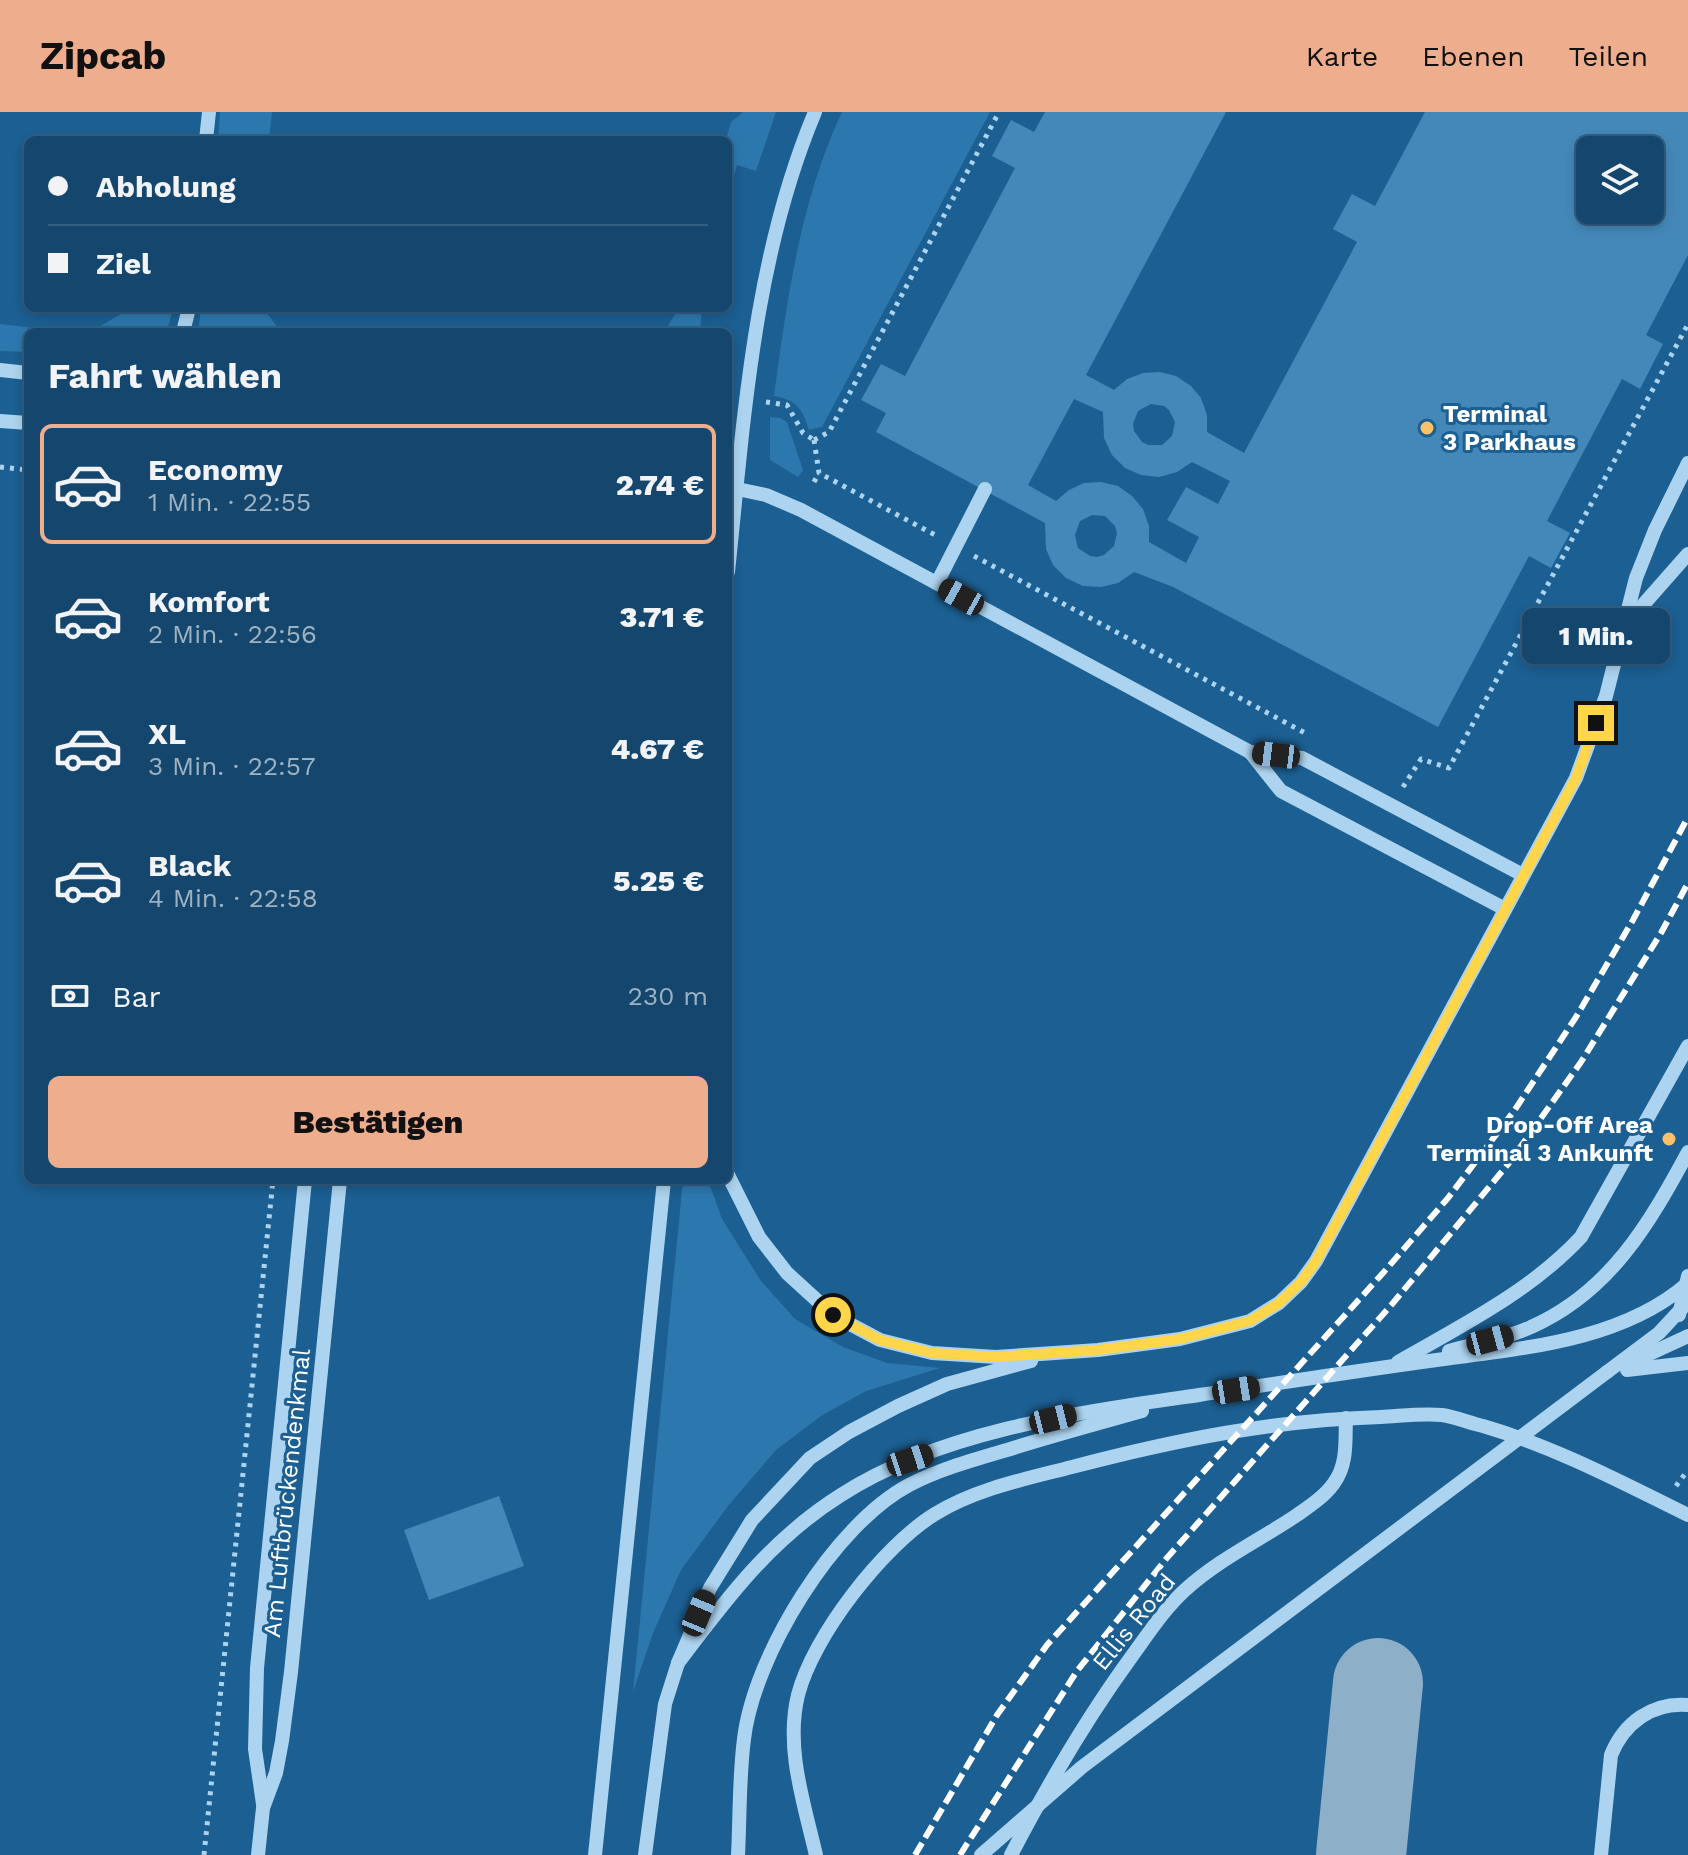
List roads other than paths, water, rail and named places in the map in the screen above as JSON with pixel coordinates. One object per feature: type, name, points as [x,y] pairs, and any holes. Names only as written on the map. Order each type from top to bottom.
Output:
[{"type":"street","points":[[206,136],[209,112]]},
{"type":"street","points":[[815,112],[793,170],[770,259],[746,400],[735,444],[732,487],[801,510],[1250,752],[1302,758],[1523,875]]},
{"type":"street","points":[[0,370],[24,373]]},
{"type":"street","points":[[0,421],[24,423]]},
{"type":"street","points":[[645,1855],[665,1704],[678,1663],[710,1588],[752,1520],[810,1458],[885,1412],[947,1384],[1017,1364],[1180,1339],[1250,1321],[1279,1303],[1301,1282],[1316,1261],[1380,1145],[1576,778],[1606,696],[1636,578],[1688,463]]},
{"type":"street","points":[[937,583],[985,489]]},
{"type":"street","points":[[1625,625],[1688,554]]},
{"type":"street","points":[[1250,752],[1281,791],[1505,909]]},
{"type":"street","points":[[1390,1366],[1471,1320],[1567,1253],[1599,1208],[1688,1046]]},
{"type":"street","points":[[1390,1366],[1515,1333],[1567,1306],[1620,1263],[1637,1241],[1688,1152]]},
{"type":"street","points":[[732,1183],[759,1237],[787,1273],[833,1315],[880,1340],[932,1353],[996,1357],[1098,1350]]},
{"type":"street","name":"Am Luftbrückendenkmal","points":[[258,1855],[263,1808],[255,1749],[257,1668],[305,1184]]},
{"type":"street","name":"Am Luftbrückendenkmal","points":[[263,1808],[276,1773],[289,1685],[340,1184]]},
{"type":"street","points":[[595,1855],[664,1184]]},
{"type":"street","points":[[1683,1312],[1688,1276]]},
{"type":"street","points":[[678,1663],[738,1583],[774,1546],[841,1494],[910,1460],[983,1436],[1077,1413],[1554,1342],[1640,1314],[1688,1283]]},
{"type":"street","points":[[981,1855],[1082,1767],[1639,1350],[1683,1312],[1688,1301]]},
{"type":"street","points":[[1607,1372],[1687,1337]]},
{"type":"street","points":[[1607,1372],[1684,1362]]},
{"type":"street","points":[[738,1855],[744,1738],[756,1690],[770,1653],[798,1601],[832,1554],[865,1518],[906,1487],[944,1468],[1074,1429],[1209,1394]]},
{"type":"street","points":[[816,1855],[795,1760],[793,1728],[798,1694],[815,1652],[840,1610],[885,1556],[934,1515],[990,1489],[1195,1437],[1346,1418],[1443,1415],[1511,1434],[1562,1453],[1688,1515]]},
{"type":"street","name":"Ellis Road","points":[[1011,1855],[1098,1702],[1175,1601],[1223,1560],[1264,1538],[1316,1502],[1334,1483],[1344,1461],[1346,1418]]},
{"type":"street","points":[[1601,1855],[1611,1755],[1615,1745],[1639,1717],[1666,1705],[1688,1705]]},
{"type":"railway","points":[[915,1855],[997,1715],[1047,1645],[1383,1273],[1448,1198],[1514,1111],[1576,1017],[1688,817]]},
{"type":"railway","points":[[960,1855],[1077,1671],[1166,1559],[1393,1303],[1509,1163],[1581,1062],[1661,933],[1688,883]]},
{"type":"place","name":"Terminal 3 Parkhaus","points":[[1427,428]]},
{"type":"place","name":"Drop-Off Area Terminal 3 Ankunft","points":[[1669,1139]]}]
